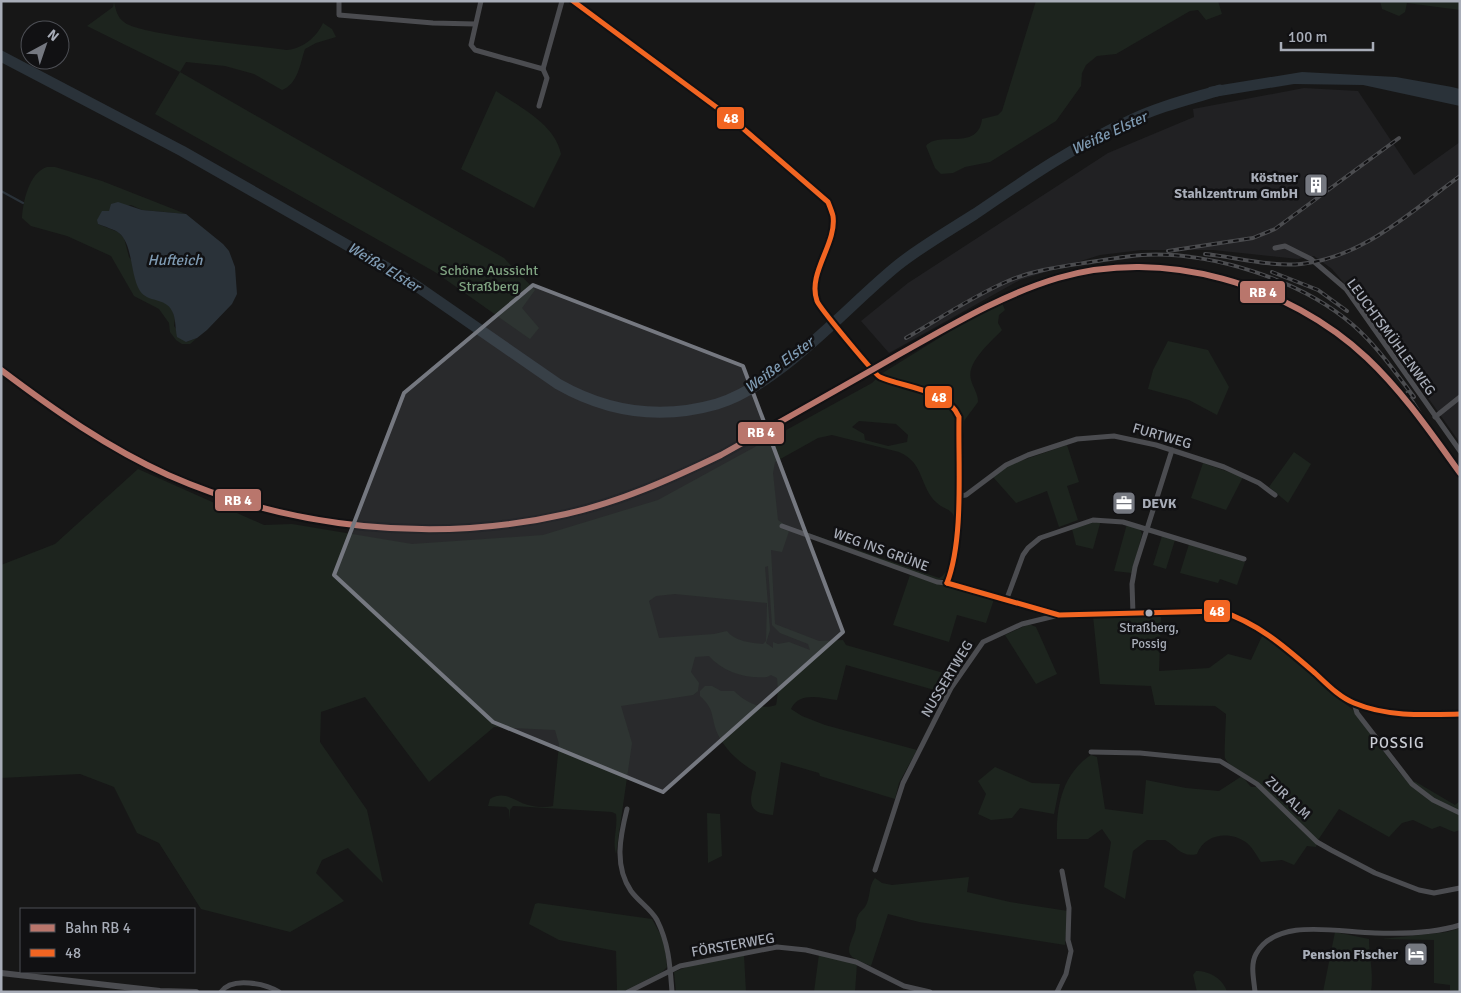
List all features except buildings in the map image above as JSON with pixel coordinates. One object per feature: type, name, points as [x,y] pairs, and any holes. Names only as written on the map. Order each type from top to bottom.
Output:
[{"type":"street","points":[[339,1],[339,15],[433,24],[475,24]]},
{"type":"street","points":[[481,1],[471,44],[475,50],[543,69]]},
{"type":"street","points":[[539,106],[546,78],[543,69],[562,1]]},
{"type":"street","points":[[573,1],[731,118],[828,202],[833,217],[832,228],[815,282],[817,302],[878,376],[939,397],[955,408],[960,417],[959,496],[954,565],[947,583]]},
{"type":"street","name":"LEUCHTSMÜHLENWEG","points":[[1275,248],[1285,246],[1311,258],[1346,289],[1434,417],[1460,451]]},
{"type":"street","name":"LEUCHTSMÜHLENWEG","points":[[1434,417],[1460,397]]},
{"type":"street","name":"FURTWEG","points":[[959,496],[972,492],[1006,465],[1077,439],[1128,437],[1238,472],[1259,483],[1275,495]]},
{"type":"street","points":[[1133,614],[1132,584],[1147,528],[1172,450]]},
{"type":"street","points":[[1006,601],[1022,556],[1040,538],[1093,520],[1103,519],[1147,528],[1244,559]]},
{"type":"street","name":"WEG INS GRÜNE","points":[[782,526],[905,572],[1059,614]]},
{"type":"street","name":"NUSSERTWEG","points":[[875,870],[903,783],[951,688],[975,650],[983,642],[996,635],[1022,624],[1059,614],[1220,611],[1249,620],[1339,694],[1354,703],[1414,716],[1460,714]]},
{"type":"street","points":[[1354,703],[1358,713],[1412,784],[1433,800],[1460,813]]},
{"type":"street","name":"ZUR ALM","points":[[1091,752],[1140,753],[1220,761],[1257,784],[1317,842],[1331,850],[1375,873],[1419,890],[1434,893],[1460,888]]},
{"type":"street","points":[[627,809],[619,846],[626,881],[632,892],[658,921],[667,943],[672,992]]},
{"type":"street","points":[[1057,992],[1066,974],[1071,951],[1068,940],[1069,908],[1062,871]]},
{"type":"street","points":[[1255,992],[1253,969],[1255,956],[1260,948],[1284,932],[1327,928],[1390,933],[1460,925]]},
{"type":"street","name":"FÖRSTERWEG","points":[[628,992],[670,970],[777,947],[794,948],[856,962],[904,986],[930,992]]},
{"type":"street","points":[[1,973],[160,991],[196,992]]},
{"type":"street","points":[[221,992],[226,986],[244,984],[262,985],[279,992]]},
{"type":"highlighted area","points":[[533,285],[743,366],[843,632],[663,792],[493,722],[334,575],[404,393]]},
{"type":"shaded area","points":[[1304,88],[1358,91],[1414,175],[1460,142],[1460,443],[1362,304],[1332,269],[1314,256],[1298,259],[1213,250],[1142,250],[1100,255],[1020,280],[889,353],[861,321],[908,283],[1108,153],[1194,117],[1193,109]]},
{"type":"green space","points":[[1036,1],[1218,1],[1222,14],[1206,20],[1198,10],[1190,11],[1116,54],[1097,56],[1086,65],[1082,73],[1081,86],[1056,121],[990,162],[965,167],[953,173],[941,174],[935,168],[926,146],[940,140],[966,138],[973,135],[979,129],[982,119],[998,115],[1002,111]]},
{"type":"green space","points":[[1380,1],[1460,1],[1460,10],[1407,3],[1405,12],[1399,16],[1382,9]]},
{"type":"green space","points":[[114,2],[118,16],[124,22],[134,27],[174,36],[286,50],[308,42],[323,23],[332,29],[336,37],[316,43],[305,49],[295,78],[292,83],[282,90],[254,74],[225,66],[186,62],[180,72],[87,26],[113,7]]},
{"type":"green space","name":"Schöne Aussicht Straßberg","points":[[180,72],[504,258],[535,290],[522,308],[539,328],[530,339],[435,272],[155,114]]},
{"type":"green space","points":[[496,91],[526,110],[544,125],[552,134],[561,154],[534,208],[461,169]]},
{"type":"green space","points":[[47,167],[55,167],[102,181],[186,214],[142,210],[131,205],[109,211],[98,224],[118,232],[124,238],[129,257],[172,310],[175,318],[174,326],[186,342],[197,338],[190,344],[182,344],[176,340],[170,332],[169,323],[159,309],[134,296],[111,256],[67,236],[31,226],[22,218],[31,181],[41,170]]},
{"type":"green space","points":[[1002,303],[1005,310],[999,315],[998,323],[1002,330],[980,353],[970,373],[978,402],[964,421],[963,437],[958,446],[958,516],[954,553],[945,579],[936,580],[780,525],[782,529],[789,531],[782,552],[771,550],[775,624],[819,641],[843,640],[846,645],[954,676],[945,693],[846,665],[837,700],[818,697],[805,698],[795,703],[791,709],[802,716],[825,725],[917,750],[899,783],[895,799],[781,762],[773,815],[755,810],[751,800],[756,772],[738,760],[727,749],[719,737],[710,708],[700,696],[700,691],[705,686],[712,686],[721,691],[734,691],[753,704],[770,707],[776,705],[777,678],[771,675],[767,677],[751,677],[735,673],[721,666],[709,656],[695,657],[691,672],[699,683],[698,691],[693,695],[621,706],[632,743],[616,854],[616,814],[612,812],[513,806],[510,810],[510,821],[509,810],[506,807],[488,806],[490,799],[505,796],[531,806],[553,806],[559,744],[555,730],[494,727],[429,782],[365,697],[321,712],[320,742],[367,810],[383,883],[348,848],[322,860],[316,873],[344,901],[290,932],[201,909],[159,843],[137,833],[114,787],[80,774],[1,778],[1,565],[55,544],[138,469],[264,525],[292,524],[412,544],[543,535],[658,500],[872,383],[881,374],[973,317]],"holes":[[[859,421],[896,424],[908,435],[907,442],[888,446],[865,440],[864,434],[852,427]],[[832,435],[899,452],[913,462],[931,497],[939,505],[951,512],[954,517],[953,551],[944,575],[939,578],[785,525],[778,520],[773,473],[775,462],[818,438]],[[768,566],[772,625],[780,633],[808,644],[810,650],[789,642],[778,644],[773,642],[773,648],[766,643],[770,630],[765,567]],[[675,594],[767,603],[766,641],[763,644],[743,641],[727,631],[714,634],[659,638],[649,601],[656,596]]]},
{"type":"green space","points":[[1168,341],[1208,350],[1229,387],[1217,415],[1189,400],[1148,389],[1153,370]]},
{"type":"green space","points":[[1067,445],[1079,482],[1067,486],[1078,520],[1059,527],[1047,491],[1016,503],[993,477],[1009,465]]},
{"type":"green space","points":[[1294,452],[1311,464],[1288,503],[1269,487]]},
{"type":"green space","points":[[1203,463],[1243,477],[1226,510],[1191,498]]},
{"type":"green space","points":[[1101,520],[1093,549],[1076,545],[1072,529]]},
{"type":"green space","points":[[1127,524],[1140,529],[1142,534],[1132,573],[1114,571]]},
{"type":"green space","points":[[1162,536],[1175,540],[1166,569],[1153,565]]},
{"type":"green space","points":[[1189,544],[1245,562],[1237,585],[1220,579],[1218,583],[1180,573]]},
{"type":"green space","points":[[910,575],[994,599],[986,623],[957,615],[949,642],[893,625]]},
{"type":"green space","points":[[1093,616],[1161,617],[1159,671],[1209,668],[1228,654],[1251,660],[1263,634],[1354,711],[1398,771],[1407,780],[1416,782],[1455,805],[1460,801],[1460,830],[1454,832],[1440,826],[1432,829],[1413,820],[1402,823],[1389,837],[1339,809],[1318,840],[1316,847],[1307,846],[1294,865],[1282,860],[1261,862],[1247,843],[1233,836],[1226,835],[1211,838],[1200,847],[1197,854],[1192,855],[1183,853],[1165,840],[1147,840],[1133,851],[1125,899],[1104,887],[1111,842],[1102,829],[1088,839],[1057,839],[1060,803],[1067,781],[1081,763],[1091,755],[1097,757],[1105,809],[1143,814],[1146,780],[1186,788],[1219,791],[1242,776],[1251,787],[1256,787],[1257,782],[1235,768],[1225,758],[1226,714],[1215,706],[1155,705],[1151,686],[1100,684]]},
{"type":"green space","points":[[1029,624],[1036,627],[1057,674],[1036,684],[1005,635]]},
{"type":"green space","points":[[995,767],[1032,783],[1060,784],[1054,814],[1020,808],[1012,818],[991,820],[978,814],[986,794],[978,781]]},
{"type":"green space","points":[[707,813],[720,814],[722,856],[708,863]]},
{"type":"green space","points":[[969,877],[967,892],[1010,902],[1068,911],[1065,945],[919,922],[888,914],[871,966],[857,960],[850,954],[849,950],[856,929],[857,918],[867,903],[871,885],[875,878],[882,883],[892,885]]},
{"type":"green space","points":[[535,904],[652,919],[665,943],[667,967],[662,972],[623,992],[617,992],[616,951],[559,940],[529,924]]},
{"type":"green space","points":[[1460,928],[1460,992],[1450,990],[1450,985],[1434,983],[1434,940],[1381,939],[1447,932]]},
{"type":"green space","points":[[1335,932],[1369,939],[1371,992],[1323,992]]},
{"type":"green space","points":[[819,954],[857,964],[855,992],[814,992]]},
{"type":"green space","points":[[744,955],[746,992],[676,992],[674,972],[689,966]]},
{"type":"green space","points":[[1196,971],[1206,972],[1215,977],[1222,983],[1227,992],[1197,992],[1193,975]]},
{"type":"water","points":[[1302,72],[1396,77],[1452,87],[1460,89],[1460,106],[1363,85],[1294,84],[1214,97],[1206,94],[1209,87]]},
{"type":"water","name":"Hufteich","points":[[118,202],[142,210],[186,214],[229,251],[235,267],[237,294],[232,304],[197,338],[186,342],[177,337],[174,317],[169,307],[143,295],[140,291],[134,277],[124,238],[112,229],[98,224],[97,220],[102,211],[109,211],[111,204]]},
{"type":"waterway","name":"Weiße Elster","points":[[1,56],[182,151],[405,278],[558,384],[596,402],[636,411],[656,412],[696,409],[717,404],[741,394],[765,380],[789,362],[907,258],[1050,164],[1089,141],[1140,116],[1220,90]]},
{"type":"waterway","points":[[1,191],[23,203]]},
{"type":"railway","points":[[1168,251],[1253,238],[1275,229],[1399,138]]},
{"type":"railway","points":[[1205,254],[1290,265],[1324,260],[1366,243],[1404,218],[1460,176]]},
{"type":"railway","points":[[906,338],[956,308],[1019,277],[1063,266],[1136,255],[1169,255],[1197,258],[1254,272],[1282,282],[1332,309],[1353,325],[1370,342],[1414,397]]},
{"type":"railway","points":[[1272,272],[1318,290],[1347,311]]},
{"type":"railway","points":[[1407,393],[1442,448]]},
{"type":"transit line","name":"48","points":[[573,1],[731,118],[828,202],[833,216],[833,227],[816,280],[817,301],[847,340],[880,377],[945,400],[959,417],[958,524],[956,545],[947,583]]},
{"type":"transit line","points":[[1,370],[61,414],[124,453],[168,475],[215,493],[263,508],[313,519],[364,526],[415,529],[466,528],[516,523],[566,514],[606,503],[645,489],[721,455],[937,333],[1016,293],[1058,278],[1098,270],[1139,267],[1181,270],[1222,279],[1262,292],[1300,310],[1335,332],[1367,358],[1393,385],[1460,473]]},
{"type":"transit line","name":"48","points":[[947,583],[1059,615],[1220,611],[1259,629],[1293,654],[1338,694],[1354,703],[1367,708],[1393,713],[1420,715],[1460,714]]},
{"type":"place","name":"Köstner Stahlzentrum GmbH","points":[[1316,185]]},
{"type":"place","name":"DEVK","points":[[1124,503]]},
{"type":"place","name":"Straßberg, Possig","points":[[1149,613]]},
{"type":"place","name":"Pension Fischer","points":[[1416,954]]},
{"type":"district","name":"POSSIG","points":[[1397,743]]}]
